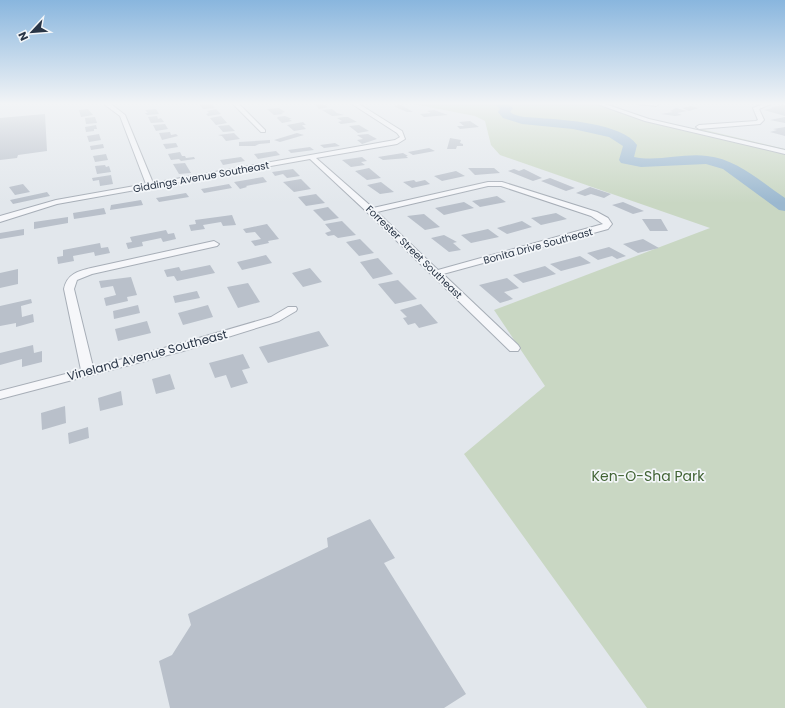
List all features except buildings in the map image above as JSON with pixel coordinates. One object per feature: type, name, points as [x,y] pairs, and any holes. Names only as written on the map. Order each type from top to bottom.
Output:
[{"type":"street","points":[[131,137],[151,186]]},
{"type":"street","name":"Giddings Avenue Southeast","points":[[0,219],[41,206],[397,142],[403,137]]},
{"type":"street","points":[[720,137],[785,152]]},
{"type":"street","name":"Forrester Street Southeast","points":[[312,158],[371,211],[514,348]]},
{"type":"street","name":"Bonita Drive Southeast","points":[[371,211],[488,184],[502,184],[594,214],[605,220],[608,224],[605,228],[436,273]]},
{"type":"street","points":[[88,371],[69,289],[72,279],[76,275],[91,271],[214,244]]},
{"type":"street","name":"Vineland Avenue Southeast","points":[[0,395],[179,348],[275,319],[292,309]]},
{"type":"green space","name":"Ken-O-Sha Park","points":[[489,137],[735,137],[785,149],[785,708],[647,708],[464,454],[545,386],[494,310],[710,228],[500,155],[491,145]]},
{"type":"waterway","points":[[618,137],[630,145],[626,160],[641,163],[707,160],[728,166],[785,206]]}]
